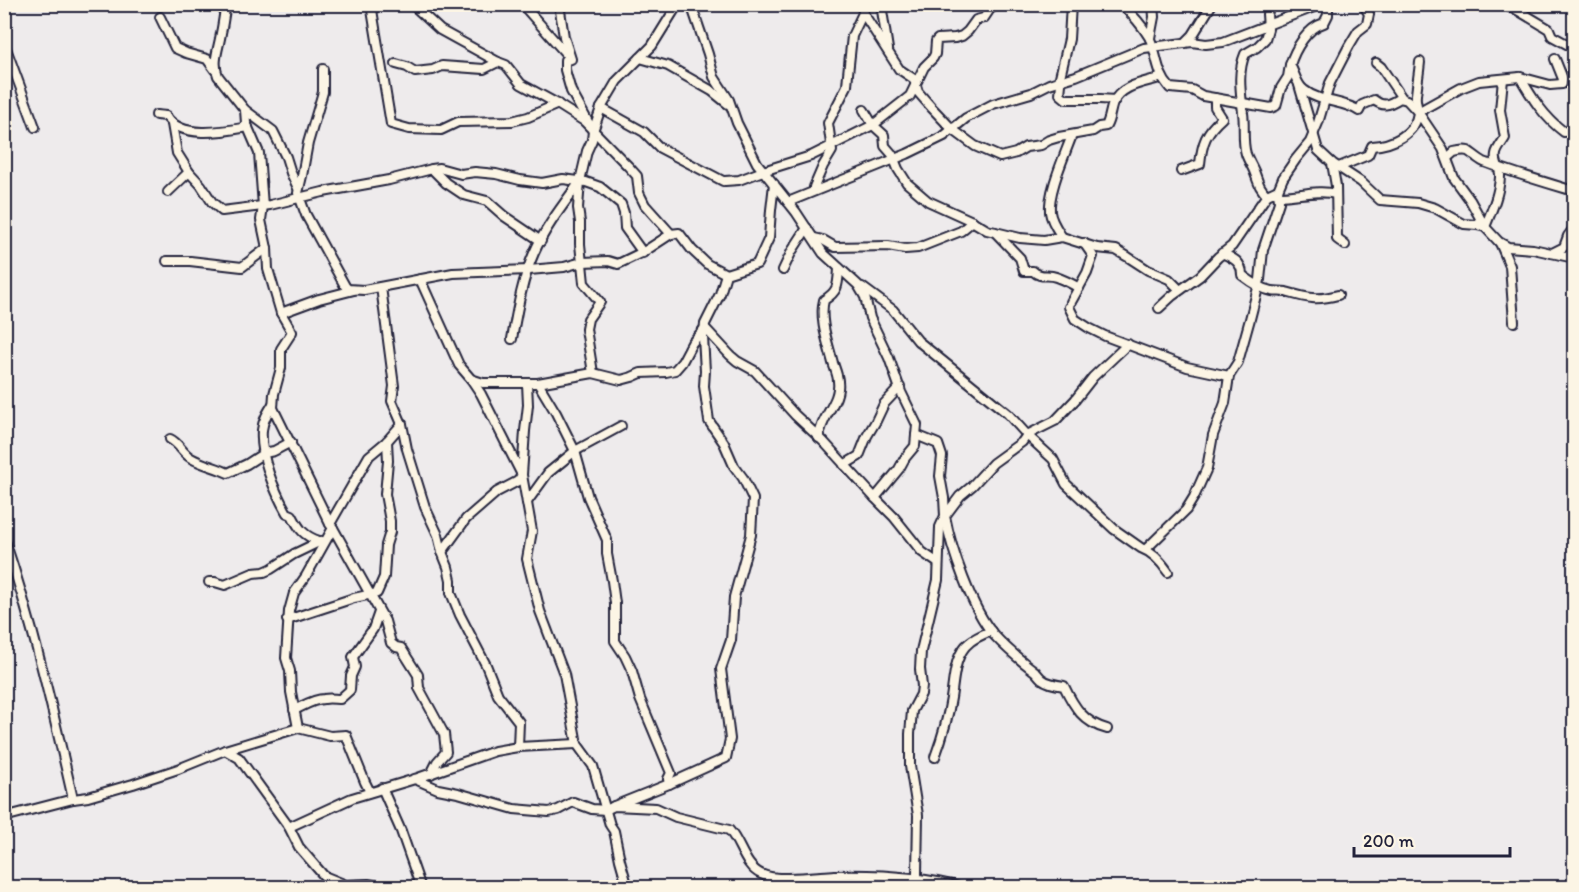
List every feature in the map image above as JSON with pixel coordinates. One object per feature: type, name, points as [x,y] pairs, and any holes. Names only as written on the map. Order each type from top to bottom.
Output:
[{"type":"street","points":[[216,71],[216,56],[226,4]]},
{"type":"street","points":[[371,4],[391,124],[409,129],[441,130],[458,122],[512,121],[558,104]]},
{"type":"street","points":[[412,4],[440,30],[506,65],[520,84],[584,121],[637,176],[639,193],[645,205],[671,234]]},
{"type":"street","points":[[522,4],[571,59]]},
{"type":"street","points":[[559,4],[564,37],[571,59]]},
{"type":"street","points":[[592,373],[586,329],[588,319],[600,302],[584,283],[577,204],[580,181],[592,140],[592,131],[601,108],[617,81],[652,46],[678,4]]},
{"type":"street","points":[[691,4],[714,77],[729,100],[737,123],[757,163],[788,202],[823,253],[858,285],[893,310],[918,341],[995,403],[1053,459],[1066,484],[1114,529],[1146,549],[1168,572]]},
{"type":"street","points":[[881,4],[889,53]]},
{"type":"street","points":[[601,108],[644,132],[660,148],[724,181],[739,180],[810,156],[873,125],[910,96],[924,66],[935,54],[938,39],[962,36],[976,20],[984,18],[990,9],[998,4]]},
{"type":"street","points":[[1071,4],[1069,39],[1059,81],[1060,94],[1066,99],[1115,100]]},
{"type":"street","points":[[1121,4],[1150,38]]},
{"type":"street","points":[[1153,4],[1154,17],[1150,38],[1152,48],[1162,77],[1170,88],[1192,90],[1203,96],[1271,108],[1276,106],[1281,88],[1288,77],[1292,58],[1300,43],[1316,26],[1324,23],[1328,15],[1328,4]]},
{"type":"street","points":[[1185,43],[1212,4]]},
{"type":"street","points":[[1267,195],[1261,190],[1246,154],[1244,116],[1239,86],[1242,59],[1245,54],[1265,39],[1269,25],[1267,14],[1271,4]]},
{"type":"street","points":[[788,202],[935,141],[966,118],[993,104],[1031,93],[1144,48],[1185,43],[1222,42],[1322,4]]},
{"type":"street","points":[[1146,549],[1185,510],[1207,468],[1214,435],[1225,403],[1229,376],[1238,362],[1258,286],[1263,250],[1279,202],[1278,193],[1283,178],[1310,142],[1330,83],[1358,31],[1366,24],[1369,14],[1363,4]]},
{"type":"street","points":[[1503,4],[1520,11],[1549,29],[1552,36],[1575,48]]},
{"type":"street","points":[[862,9],[899,69],[914,79],[918,92],[952,129],[975,146],[1000,157],[1016,153],[1026,147],[1041,145],[1049,140],[1106,126],[1115,100],[1121,92],[1131,86],[1162,77]]},
{"type":"street","points":[[814,191],[823,166],[832,152],[829,119],[848,86],[852,36],[862,9]]},
{"type":"street","points":[[160,17],[175,48],[207,59],[245,110],[273,131],[286,157],[306,215],[345,286],[354,290]]},
{"type":"street","points":[[4,43],[35,126]]},
{"type":"street","points":[[640,58],[668,66],[712,91],[732,107]]},
{"type":"street","points":[[571,59],[565,60],[565,70],[571,92],[592,131]]},
{"type":"street","points":[[1418,112],[1461,88],[1479,81],[1520,77],[1550,85],[1562,84],[1563,79],[1555,59]]},
{"type":"street","points":[[396,64],[415,72],[433,70],[442,66],[484,69],[498,62]]},
{"type":"street","points":[[1335,165],[1368,155],[1372,146],[1382,146],[1397,141],[1409,131],[1418,112],[1416,97],[1420,62]]},
{"type":"street","points":[[1376,63],[1402,98],[1418,112],[1443,149],[1454,178],[1485,227],[1499,242],[1508,247],[1533,249],[1575,258]]},
{"type":"street","points":[[1290,65],[1298,83],[1318,150],[1335,165],[1360,182],[1380,200],[1435,208],[1464,224],[1485,227]]},
{"type":"street","points":[[298,188],[303,176],[308,143],[322,92],[323,69]]},
{"type":"street","points":[[1520,77],[1530,95],[1553,124],[1564,132],[1570,130],[1575,120]]},
{"type":"street","points":[[1485,227],[1494,206],[1500,177],[1496,152],[1505,138],[1500,110],[1503,79]]},
{"type":"street","points":[[1298,83],[1304,90],[1324,99],[1354,107],[1359,111],[1362,105],[1374,100],[1380,105],[1386,105],[1402,98]]},
{"type":"street","points":[[1181,171],[1200,164],[1205,139],[1222,118],[1215,107],[1215,98]]},
{"type":"street","points":[[245,110],[246,123],[259,153],[263,206],[261,220],[271,281],[281,313],[292,332],[281,349],[281,368],[273,408],[331,526],[385,621],[391,643],[401,648],[418,675],[419,688],[444,734],[446,752],[437,762],[431,774]]},
{"type":"street","points":[[864,110],[873,125],[884,135],[885,146],[892,154],[907,183],[928,201],[973,221],[987,230],[1020,238],[1044,240],[1062,237],[1097,248],[1116,250],[1148,270],[1169,279],[1180,290]]},
{"type":"street","points":[[156,115],[166,116],[172,124],[177,153],[189,172],[222,212],[270,206],[323,192],[439,168],[461,174],[475,172],[496,174],[542,183],[563,179],[600,187],[621,204],[625,228],[643,253]]},
{"type":"street","points":[[172,124],[186,129],[213,132],[248,127]]},
{"type":"street","points":[[1062,237],[1054,225],[1050,212],[1052,192],[1072,135]]},
{"type":"street","points":[[1447,158],[1454,152],[1467,151],[1480,160],[1575,191]]},
{"type":"street","points":[[1335,165],[1337,239],[1345,245]]},
{"type":"street","points":[[432,169],[446,183],[464,195],[487,201],[504,216],[541,241]]},
{"type":"street","points":[[168,192],[189,172]]},
{"type":"street","points":[[512,339],[519,304],[534,254],[550,222],[580,181]]},
{"type":"street","points":[[281,313],[319,299],[354,290],[453,273],[529,270],[564,267],[582,262],[608,261],[618,264],[643,253],[671,234],[679,233],[707,264],[726,274],[757,264],[769,238],[774,184]]},
{"type":"street","points":[[1159,308],[1200,276],[1232,246],[1267,195],[1278,193],[1289,196],[1321,191],[1335,194]]},
{"type":"street","points":[[814,238],[835,247],[918,248],[961,231],[973,221]]},
{"type":"street","points":[[783,270],[792,250],[807,228]]},
{"type":"street","points":[[1552,253],[1563,248],[1568,236],[1575,228]]},
{"type":"street","points":[[995,232],[1020,258],[1024,272],[1033,271],[1038,276],[1056,277],[1079,288]]},
{"type":"street","points":[[1499,242],[1510,266],[1514,322]]},
{"type":"street","points":[[1084,243],[1093,256],[1087,273],[1070,304],[1075,319],[1089,328],[1187,367],[1229,376]]},
{"type":"street","points":[[167,261],[190,261],[243,267],[267,248]]},
{"type":"street","points":[[1222,254],[1238,262],[1242,268],[1242,275],[1252,283],[1270,291],[1307,298],[1324,299],[1338,295]]},
{"type":"street","points":[[819,438],[827,415],[837,398],[838,382],[821,312],[824,300],[833,295],[837,286],[839,268]]},
{"type":"street","points":[[610,808],[726,758],[730,739],[721,669],[731,640],[734,597],[751,535],[753,499],[724,443],[709,421],[704,387],[703,337],[726,274]]},
{"type":"street","points":[[420,279],[459,365],[481,394],[522,475]]},
{"type":"street","points":[[858,285],[865,297],[870,318],[890,358],[916,424],[915,446],[899,470],[874,498]]},
{"type":"street","points":[[381,287],[394,386],[392,401],[402,423],[407,449],[425,507],[438,535],[448,567],[451,593],[498,695],[519,722],[518,747]]},
{"type":"street","points":[[471,380],[538,383],[592,373],[621,380],[641,373],[675,370],[682,363],[692,343],[705,328]]},
{"type":"street","points":[[705,328],[737,361],[755,371],[762,381],[894,517],[922,552],[938,563]]},
{"type":"street","points":[[919,888],[918,815],[910,766],[910,734],[912,711],[921,694],[921,651],[938,580],[940,527],[960,496],[993,463],[1022,442],[1027,435],[1054,421],[1093,377],[1128,344]]},
{"type":"street","points":[[526,383],[528,405],[522,475],[532,531],[527,559],[540,611],[564,674],[577,744],[593,766],[610,808],[610,825],[614,831],[628,888]]},
{"type":"street","points":[[538,383],[575,451],[588,497],[607,540],[615,603],[615,641],[632,671],[640,699],[671,773],[668,779],[669,784]]},
{"type":"street","points":[[843,465],[859,456],[884,404],[900,387]]},
{"type":"street","points":[[273,404],[262,428],[264,453],[270,477],[287,513],[292,515],[297,526],[308,537],[322,541]]},
{"type":"street","points":[[298,728],[286,658],[287,620],[294,593],[306,576],[322,541],[369,456],[387,441],[402,423]]},
{"type":"street","points":[[526,502],[548,473],[575,451],[621,426]]},
{"type":"street","points":[[916,435],[938,444],[942,456],[940,476],[949,538],[965,580],[991,631],[1042,679],[1064,686],[1073,703],[1088,721],[1107,729]]},
{"type":"street","points":[[170,439],[177,442],[189,458],[228,472],[291,442]]},
{"type":"street","points":[[287,620],[354,598],[377,593],[384,577],[386,545],[390,532],[385,494],[387,441]]},
{"type":"street","points":[[442,552],[466,519],[497,492],[518,481],[522,475]]},
{"type":"street","points":[[4,538],[43,668],[73,799]]},
{"type":"street","points":[[209,582],[225,585],[253,573],[264,572],[322,541]]},
{"type":"street","points":[[294,710],[323,699],[340,699],[350,690],[351,676],[355,667],[352,657],[373,629],[379,612]]},
{"type":"street","points":[[935,757],[948,712],[959,655],[969,642],[991,631]]},
{"type":"street","points":[[4,817],[88,797],[164,774],[225,750],[298,728],[330,736],[346,735],[370,792]]},
{"type":"street","points":[[289,827],[370,792],[431,774],[495,751],[518,747],[577,744]]},
{"type":"street","points":[[225,750],[239,758],[289,827],[299,847],[324,876],[346,885],[368,884],[391,888]]},
{"type":"street","points":[[415,779],[438,789],[514,809],[549,812],[573,802],[591,809],[656,808],[676,817],[729,830],[751,866],[761,874],[773,877],[835,875],[918,878],[963,888]]},
{"type":"street","points":[[382,788],[401,831],[421,888]]}]
